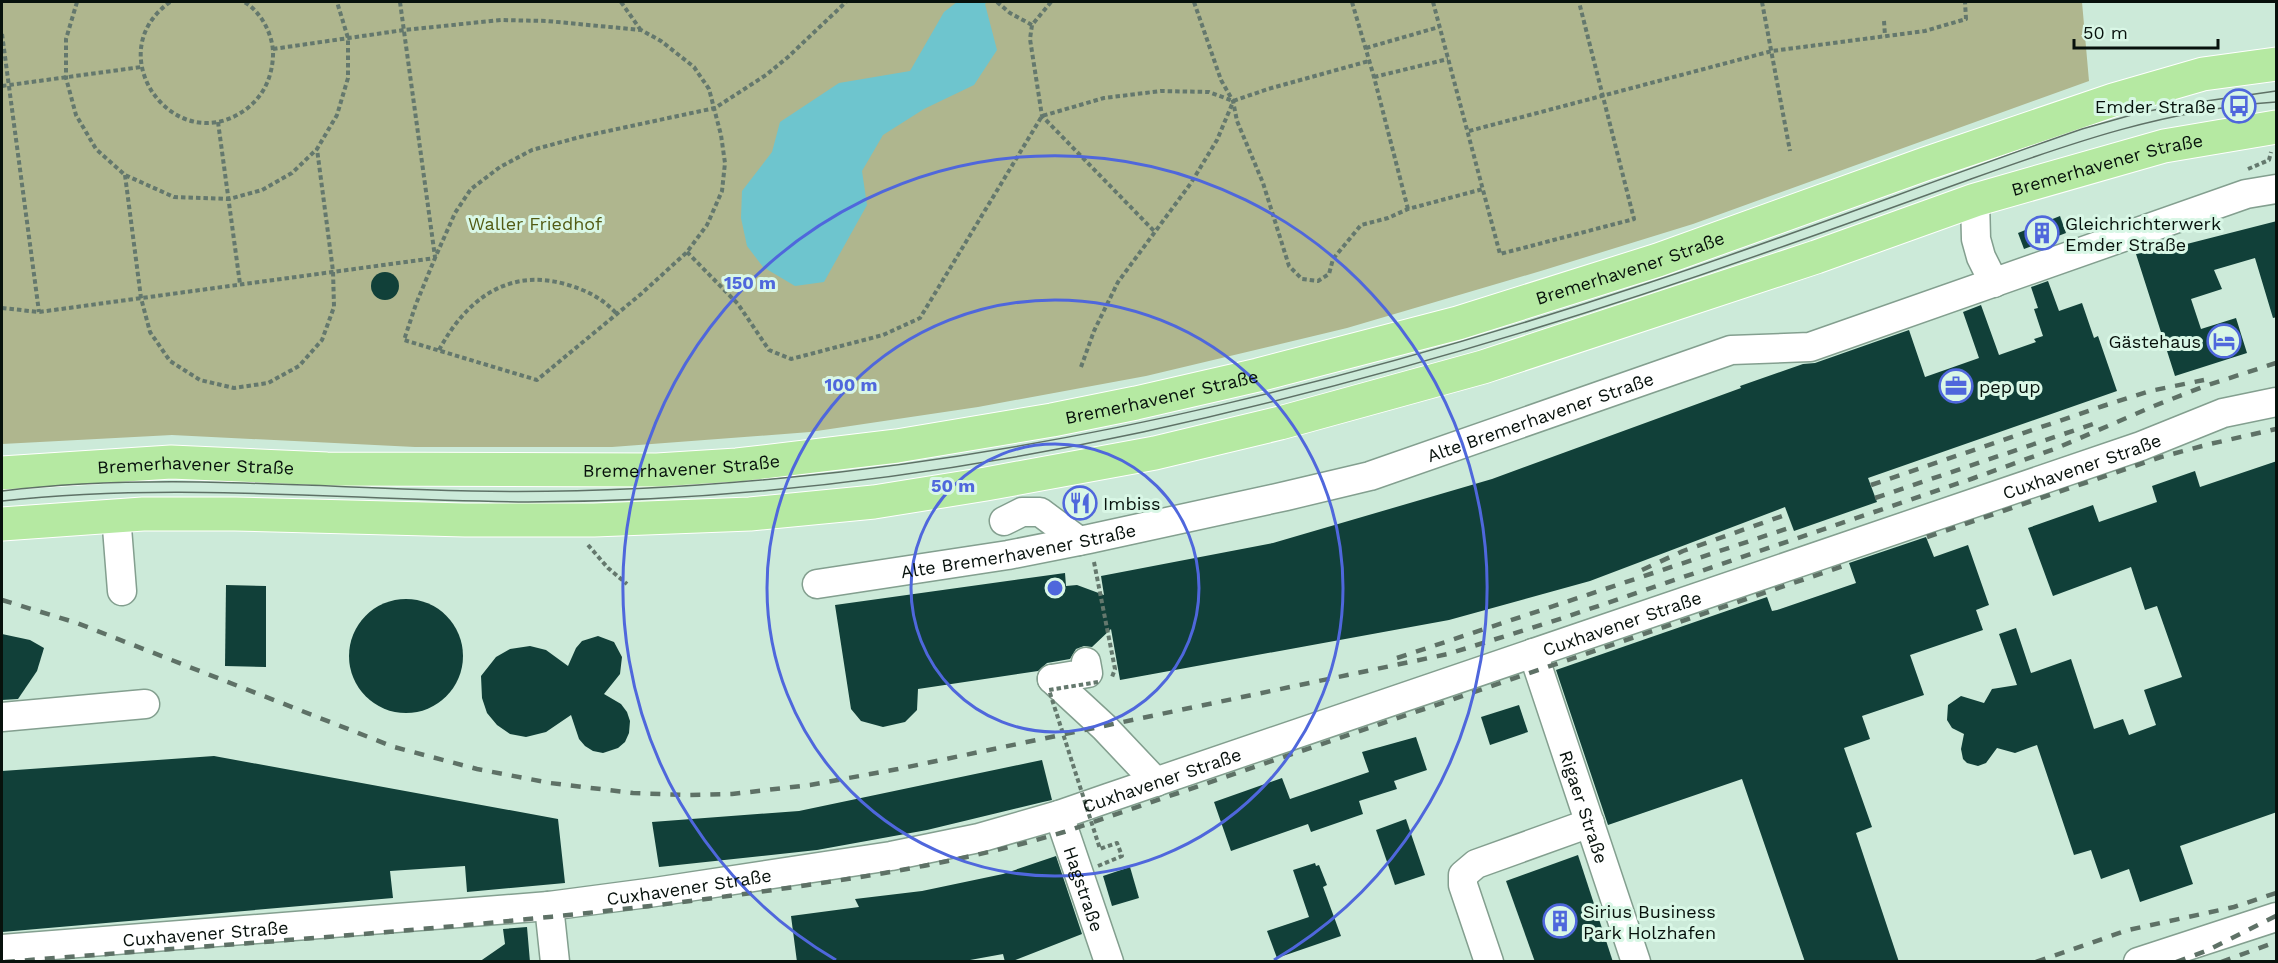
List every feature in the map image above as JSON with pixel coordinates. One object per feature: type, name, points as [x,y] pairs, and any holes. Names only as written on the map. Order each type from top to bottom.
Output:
[{"type":"main road","name":"Bremerhavener Straße","points":[[2,473],[171,462],[327,469],[657,470],[737,465],[897,446],[1052,420],[1258,375],[1458,323],[1658,260],[2112,100],[2203,74],[2277,64]]},
{"type":"main road","name":"Bremerhavener Straße","points":[[2,524],[116,515],[235,514],[465,520],[594,520],[750,514],[874,502],[986,484],[1155,453],[1280,423],[1484,367],[1816,257],[1975,200],[2164,146],[2273,144]]},
{"type":"street","name":"Alte Bremerhavener Straße","points":[[2246,195],[2273,144]]},
{"type":"street","name":"Alte Bremerhavener Straße","points":[[818,584],[1008,555],[1370,476],[1731,350],[1810,348],[2246,195],[2277,189]]},
{"type":"street","points":[[1975,200],[1976,239],[1981,257],[1994,283]]},
{"type":"street","name":"Cuxhavener Straße","points":[[2,949],[549,906],[891,856],[979,838],[1059,815],[2141,446],[2223,413],[2277,402]]},
{"type":"street","points":[[986,484],[997,497],[1004,521],[1008,555]]},
{"type":"street","points":[[1004,521],[1022,512],[1040,512],[1084,540]]},
{"type":"street","points":[[116,515],[122,591]]},
{"type":"street","name":"Rigaer Straße","points":[[1533,653],[1636,962]]},
{"type":"street","points":[[1092,672],[1052,679],[1104,727],[1156,782]]},
{"type":"street","points":[[2,717],[145,704]]},
{"type":"street","name":"Hagstraße","points":[[1059,815],[1109,962]]},
{"type":"street","points":[[1490,962],[1463,885],[1463,875],[1476,864],[1590,823]]},
{"type":"street","points":[[549,906],[555,962]]},
{"type":"street","points":[[2138,962],[2277,917]]},
{"type":"path","points":[[77,2],[66,39],[66,78],[76,115],[96,148],[124,175],[174,197],[229,199],[262,190],[292,173],[317,149],[337,115],[348,78],[348,38],[337,2]]},
{"type":"path","points":[[170,2],[160,9],[147,26],[141,46],[141,67],[150,92],[168,111],[192,121],[218,122],[237,115],[254,104],[266,87],[272,69],[273,49],[265,23],[244,2]]},
{"type":"path","points":[[400,2],[435,258]]},
{"type":"path","points":[[621,2],[641,30]]},
{"type":"path","points":[[273,49],[404,30],[501,20],[547,21],[641,30],[661,40],[693,67],[709,89],[715,108],[725,163],[722,191],[707,225],[687,252],[641,294],[537,380],[404,340],[435,258],[455,213],[471,189],[500,167],[532,150],[580,137],[715,108],[766,75],[846,2]]},
{"type":"path","points":[[997,2],[1010,14],[1032,25]]},
{"type":"path","points":[[1051,2],[1032,25],[1029,39],[1042,116],[1154,231]]},
{"type":"path","points":[[1194,2],[1221,80],[1233,101],[1238,121],[1263,183],[1289,266],[1302,279],[1318,281],[1329,274],[1333,259],[1361,225],[1388,218],[1408,209],[1483,189]]},
{"type":"path","points":[[1352,2],[1408,209]]},
{"type":"path","points":[[1433,2],[1500,254],[1634,219],[1605,96],[1579,2]]},
{"type":"path","points":[[1762,2],[1790,151]]},
{"type":"path","points":[[1468,130],[1772,51],[1925,31],[1966,19],[1965,2]]},
{"type":"path","points":[[1884,21],[1885,36]]},
{"type":"path","points":[[1366,48],[1439,27]]},
{"type":"path","points":[[2,34],[39,312]]},
{"type":"path","points":[[1374,77],[1448,59]]},
{"type":"path","points":[[687,252],[738,304],[769,350],[791,358],[883,335],[920,318],[1042,116],[1104,98],[1161,91],[1209,92],[1233,101],[1369,61]]},
{"type":"path","points":[[2,86],[141,67]]},
{"type":"path","points":[[1081,367],[1094,331],[1118,282],[1191,183],[1217,140],[1233,101]]},
{"type":"path","points":[[218,122],[240,284]]},
{"type":"path","points":[[124,175],[141,298],[150,332],[170,361],[200,380],[234,388],[268,383],[299,366],[322,340],[334,307],[333,271],[317,149]]},
{"type":"path","points":[[2,308],[39,312],[435,258]]},
{"type":"path","points":[[439,350],[452,328],[474,305],[493,290],[515,281],[540,279],[583,289],[605,301],[616,314]]},
{"type":"path","points":[[1084,540],[1115,669]]},
{"type":"path","points":[[586,542],[589,549],[627,584]]},
{"type":"path","points":[[1078,873],[1122,856],[1117,843],[1100,849],[1048,690],[1092,672]]},
{"type":"green space","name":"Waller Friedhof","points":[[2,2],[2082,2],[2089,81],[1693,224],[1347,328],[1146,376],[978,407],[810,432],[612,447],[415,447],[172,435],[2,444]]},
{"type":"water","points":[[957,2],[987,2],[985,4],[997,50],[974,85],[924,109],[883,135],[862,171],[867,205],[824,282],[795,286],[763,267],[747,246],[741,218],[742,191],[772,152],[780,122],[839,83],[910,71],[944,12]]},
{"type":"building","name":"Gleichrichterwerk Emder Straße","points":[[2060,216],[2066,233],[2024,249],[2018,233]]},
{"type":"building","points":[[2277,221],[2277,317],[2273,318],[2255,258],[2214,270],[2222,289],[2191,299],[2201,329],[2236,318],[2247,353],[2175,376],[2136,254],[2175,247]]},
{"type":"building","points":[[385,272],[395,276],[399,286],[395,296],[385,300],[375,296],[371,286],[375,276]]},
{"type":"building","points":[[2048,281],[2059,311],[2082,303],[2094,338],[2098,336],[2117,391],[1868,478],[1877,502],[1794,531],[1785,507],[1590,581],[1449,620],[1120,680],[1111,629],[1092,647],[1084,646],[1076,649],[1070,659],[1047,663],[1038,671],[918,689],[917,710],[905,722],[883,727],[861,721],[851,709],[835,605],[1065,573],[1066,586],[1077,585],[1104,595],[1101,576],[1273,543],[1492,479],[1741,388],[1740,386],[1909,330],[1925,377],[1979,358],[1963,312],[1981,305],[1999,355],[2036,342],[2034,339],[2043,336],[2034,309],[2038,308],[2031,287]]},
{"type":"building","points":[[2277,461],[2277,812],[2180,846],[2193,884],[2140,902],[2129,869],[2101,879],[2091,850],[2074,855],[2037,745],[2015,753],[1997,748],[1986,763],[1978,766],[1967,763],[1963,759],[1961,749],[1964,734],[1952,728],[1947,720],[1948,705],[1961,696],[1984,703],[1992,689],[2017,685],[1999,634],[2016,628],[2031,673],[2071,659],[2094,729],[2123,719],[2129,735],[2156,725],[2144,690],[2182,677],[2157,606],[2145,610],[2131,567],[2053,596],[2028,528],[2093,505],[2099,522],[2157,502],[2152,486],[2195,471],[2200,487]]},
{"type":"building","points":[[1926,537],[1934,557],[1968,545],[1989,605],[1976,610],[1983,630],[1910,655],[1924,695],[1862,716],[1870,739],[1844,748],[1872,827],[1856,833],[1899,962],[1805,962],[1742,779],[1608,825],[1556,670],[1767,597],[1772,611],[1856,583],[1849,563]]},
{"type":"building","points":[[226,585],[266,586],[266,667],[225,666]]},
{"type":"building","points":[[406,599],[428,603],[447,615],[459,634],[463,656],[459,678],[447,697],[428,709],[406,713],[384,709],[365,697],[353,678],[349,656],[353,634],[365,615],[384,603]]},
{"type":"building","points":[[2,634],[30,640],[44,648],[37,671],[18,699],[2,700]]},
{"type":"building","points":[[598,636],[614,642],[622,657],[620,674],[604,694],[621,704],[630,721],[629,733],[625,742],[618,748],[603,753],[585,746],[579,739],[571,715],[546,732],[526,737],[510,734],[497,725],[487,713],[482,698],[481,676],[496,657],[510,649],[530,646],[546,650],[568,666],[576,648],[582,641]]},
{"type":"building","points":[[1519,705],[1528,732],[1490,745],[1481,717]]},
{"type":"building","points":[[1416,737],[1427,770],[1394,781],[1397,789],[1359,801],[1363,814],[1311,832],[1308,824],[1231,851],[1214,802],[1282,778],[1290,799],[1369,772],[1362,752]]},
{"type":"building","points":[[214,756],[558,819],[565,883],[467,892],[465,866],[390,871],[393,898],[2,932],[2,771]]},
{"type":"building","points":[[1042,760],[1052,800],[927,830],[817,850],[659,867],[652,822],[799,811]]},
{"type":"building","points":[[1406,819],[1425,875],[1395,885],[1376,830]]},
{"type":"building","name":"Sirius Business Park Holzhafen","points":[[1578,855],[1613,962],[1535,962],[1506,881]]},
{"type":"building","points":[[1056,856],[1082,934],[1010,962],[1005,962],[1003,954],[959,962],[797,962],[791,916],[859,907],[855,899],[922,891],[1003,874]]},
{"type":"building","points":[[1315,863],[1316,866],[1319,865],[1327,885],[1323,887],[1341,936],[1277,958],[1267,931],[1309,917],[1293,870]]},
{"type":"building","points":[[1130,867],[1139,898],[1112,906],[1103,876]]},
{"type":"building","points":[[527,927],[530,962],[479,962],[505,944],[503,929]]},
{"type":"tram line","points":[[2,491],[61,485],[178,482],[472,491],[628,489],[783,478],[1003,449],[1112,429],[1221,405],[1436,349],[1703,265],[2082,129],[2178,105],[2276,91]]},
{"type":"tram line","points":[[2,501],[67,495],[199,492],[462,501],[606,501],[761,491],[915,473],[991,461],[1223,414],[1461,351],[1695,277],[2084,140],[2196,112],[2276,102]]},
{"type":"railway","points":[[2,600],[77,623],[394,747],[477,769],[550,783],[633,793],[732,794],[810,785],[898,769],[1448,654],[1563,618],[1974,478],[2057,448],[2205,386],[2276,363]]},
{"type":"railway","points":[[1871,485],[2150,391],[2204,380]]},
{"type":"railway","points":[[1875,498],[2102,421]]},
{"type":"railway","points":[[1927,537],[2161,457],[2276,429]]},
{"type":"railway","points":[[1642,570],[1683,551],[1788,514]]},
{"type":"railway","points":[[1397,658],[1792,527]]},
{"type":"railway","points":[[5,962],[356,935],[619,910],[842,880],[976,855],[1064,832],[1849,564]]},
{"type":"railway","points":[[2036,962],[2128,930],[2234,907],[2276,893]]},
{"type":"railway","points":[[2176,962],[2206,951],[2276,916]]},
{"type":"railway","points":[[2221,962],[2276,942]]},
{"type":"place","name":"Emder Straße","points":[[2239,106]]},
{"type":"place","name":"Gleichrichterwerk Emder Straße","points":[[2042,233]]},
{"type":"place","name":"Gästehaus","points":[[2224,341]]},
{"type":"place","name":"pep up","points":[[1956,386]]},
{"type":"place","name":"Imbiss","points":[[1080,503]]},
{"type":"place","name":"Sirius Business Park Holzhafen","points":[[1560,921]]}]
